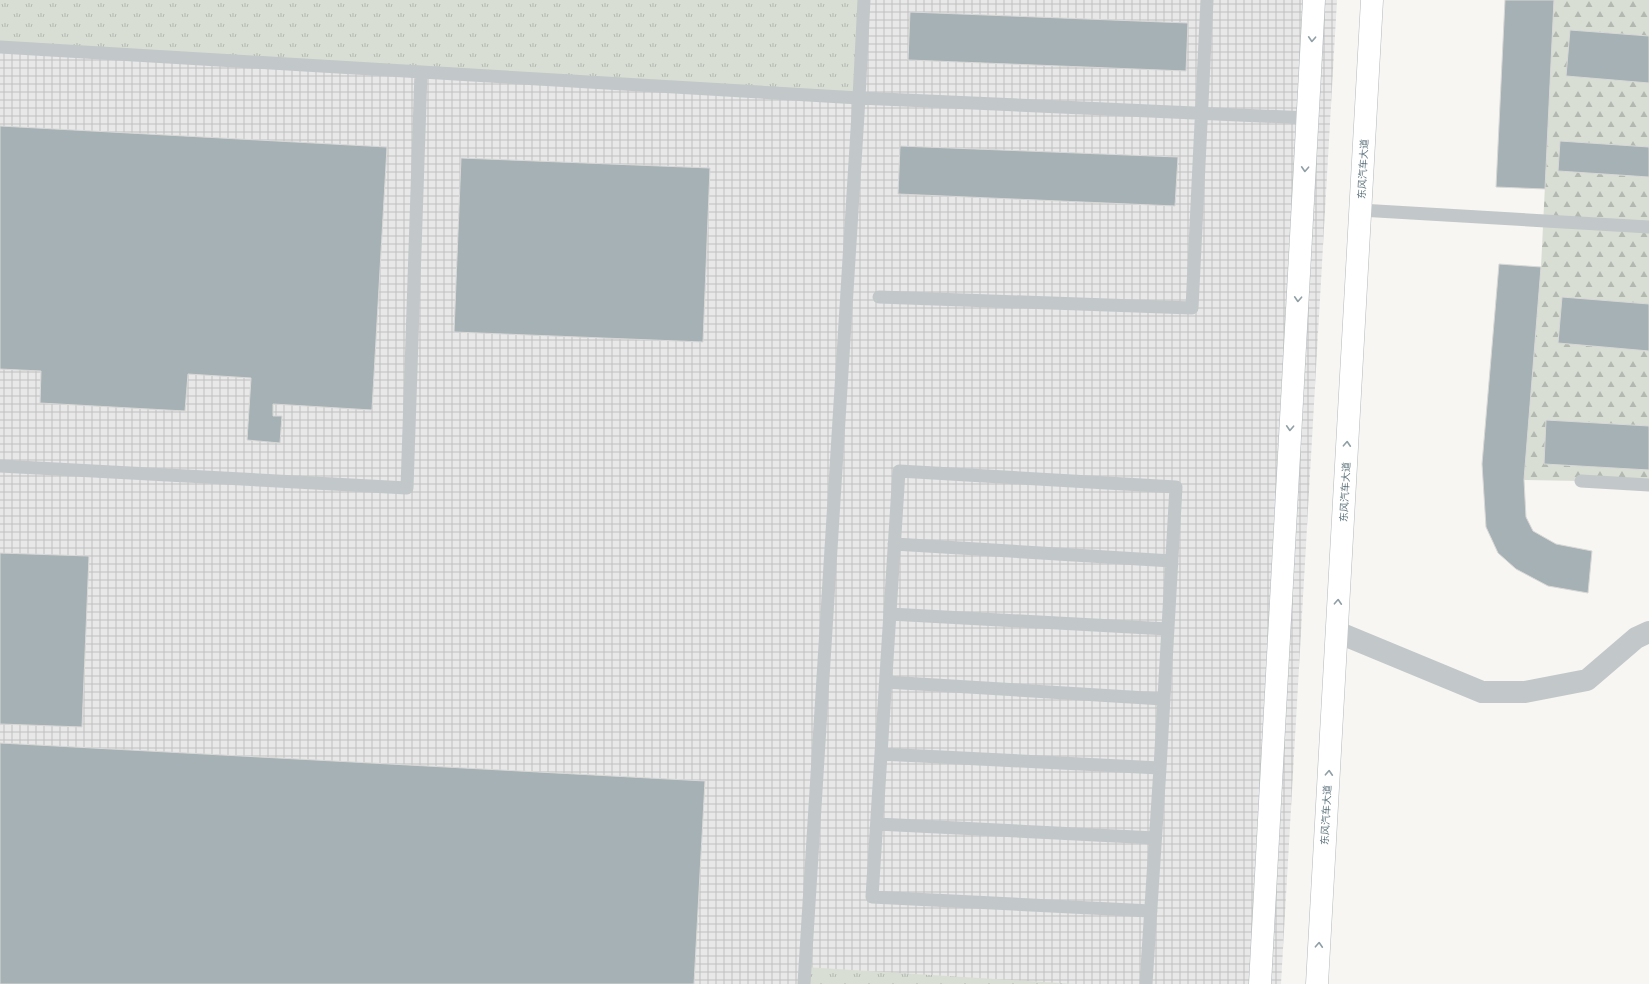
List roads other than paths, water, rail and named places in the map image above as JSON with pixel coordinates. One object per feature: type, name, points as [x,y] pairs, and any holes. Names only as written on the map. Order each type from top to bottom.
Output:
[{"type":"main road","points":[[1260,984],[1314,0]]},
{"type":"main road","name":"东风汽车大道","points":[[1317,984],[1372,0]]},
{"type":"street","points":[[1337,632],[1482,692],[1525,692],[1587,680],[1636,638],[1649,632]]},
{"type":"lane","points":[[804,984],[864,0]]},
{"type":"lane","points":[[879,297],[1192,308],[1207,0]]},
{"type":"lane","points":[[0,47],[859,98],[1308,118]]},
{"type":"lane","points":[[0,466],[407,488],[421,72]]},
{"type":"lane","points":[[1360,210],[1649,227]]},
{"type":"lane","points":[[1146,984],[1151,911],[1155,838],[1160,768],[1176,487],[899,471],[872,897],[1151,911]]},
{"type":"lane","points":[[1581,481],[1649,486]]},
{"type":"lane","points":[[894,544],[1172,561]]},
{"type":"lane","points":[[890,614],[1168,629]]},
{"type":"lane","points":[[886,682],[1163,699]]},
{"type":"lane","points":[[881,754],[1160,768]]},
{"type":"lane","points":[[877,824],[1155,838]]}]
